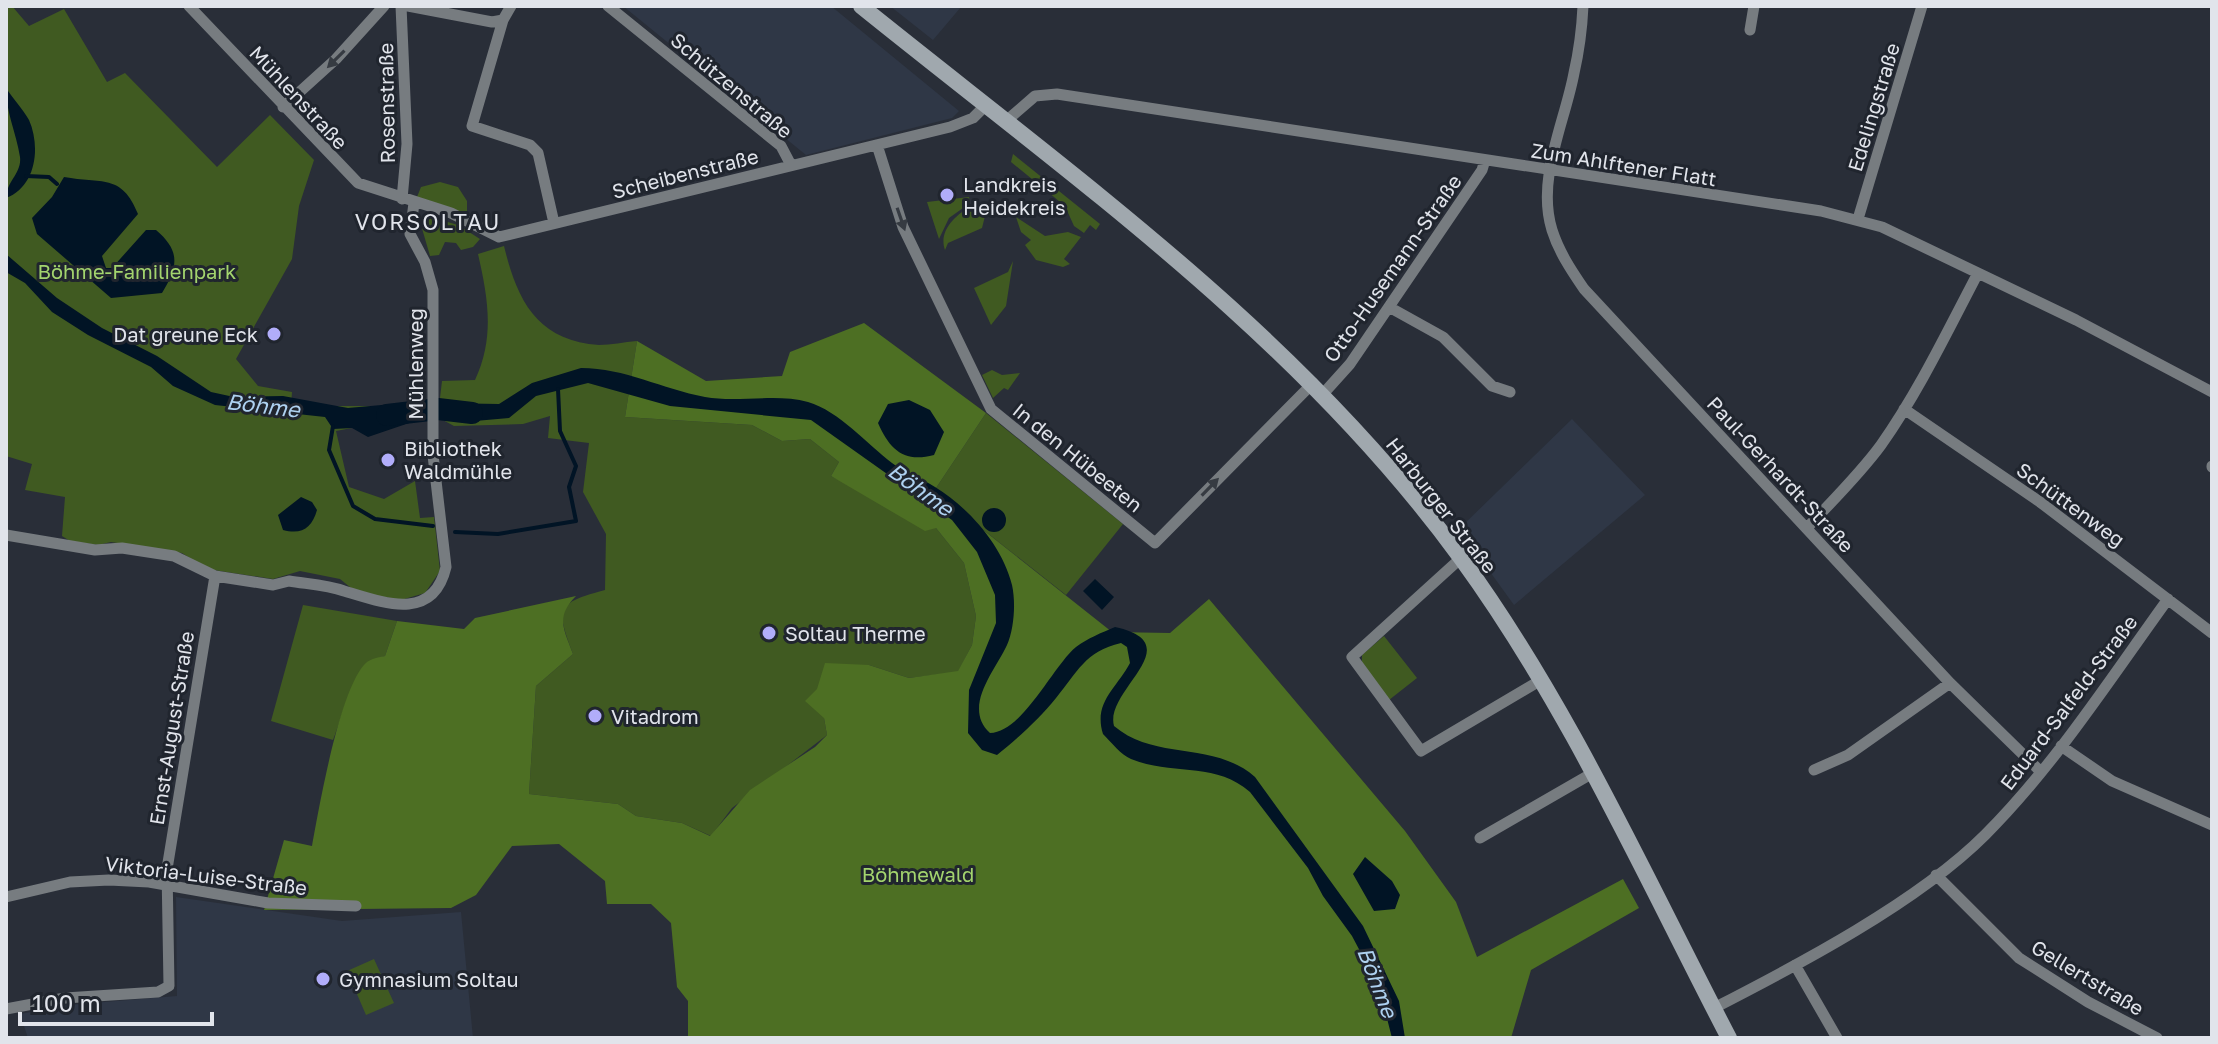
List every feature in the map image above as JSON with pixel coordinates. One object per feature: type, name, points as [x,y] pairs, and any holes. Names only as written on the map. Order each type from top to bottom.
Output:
[{"type":"main road","name":"Harburger Straße","points":[[861,6],[1234,308],[1318,388],[1461,558],[1541,680],[1729,1038]]},
{"type":"street","name":"Mühlenstraße","points":[[189,6],[348,176],[368,188],[403,200]]},
{"type":"street","points":[[283,107],[336,59],[384,6]]},
{"type":"street","name":"Rosenstraße","points":[[401,6],[407,144],[403,200]]},
{"type":"street","points":[[408,6],[492,22],[503,20]]},
{"type":"street","points":[[511,6],[503,20],[503,30],[472,126],[530,145],[538,153],[554,223]]},
{"type":"street","name":"Schützenstraße","points":[[608,6],[781,146],[791,165]]},
{"type":"street","name":"Paul-Gerhardt-Straße","points":[[1583,6],[1574,74],[1548,197],[1551,227],[1564,259],[1584,289],[1950,683],[2041,772]]},
{"type":"street","points":[[1750,30],[1754,6]]},
{"type":"street","name":"Edelingstraße","points":[[1858,219],[1922,6]]},
{"type":"street","name":"Zum Ahlftener Flatt","points":[[1005,122],[1035,96],[1057,94],[1858,219],[1978,273],[2212,392]]},
{"type":"street","name":"Scheibenstraße","points":[[403,200],[451,213],[499,237],[963,123],[985,106]]},
{"type":"street","name":"In den Hübeeten","points":[[877,145],[903,227],[991,409],[1155,543],[1318,388]]},
{"type":"street","name":"Otto-Husemann-Straße","points":[[1318,388],[1389,307],[1485,160]]},
{"type":"street","name":"Mühlenweg","points":[[215,576],[273,585],[289,581],[407,605],[431,597],[442,582],[446,567],[435,487],[431,399],[433,290],[425,262],[410,234],[403,200]]},
{"type":"street","points":[[1807,528],[1860,472],[1904,409],[1924,379],[1978,273]]},
{"type":"street","points":[[1389,307],[1443,337],[1492,386],[1510,392]]},
{"type":"street","name":"Schüttenweg","points":[[1904,409],[2040,502],[2212,633]]},
{"type":"street","points":[[6,535],[95,550],[122,548],[174,556],[215,576]]},
{"type":"street","points":[[1461,558],[1352,657],[1421,751],[1541,680]]},
{"type":"street","name":"Ernst-August-Straße","points":[[6,1009],[65,998],[158,992],[166,989],[171,981],[167,885],[173,823],[215,576]]},
{"type":"street","name":"Eduard-Salfeld-Straße","points":[[1714,1008],[1795,965],[1936,875],[1984,836],[2041,772],[2168,599]]},
{"type":"street","points":[[1814,770],[1848,755],[1950,683]]},
{"type":"street","points":[[2061,746],[2145,798],[2212,825]]},
{"type":"street","points":[[1480,838],[1591,774]]},
{"type":"street","name":"Gellertstraße","points":[[1936,875],[2019,958],[2088,1002],[2157,1038]]},
{"type":"street","name":"Viktoria-Luise-Straße","points":[[6,897],[89,880],[167,885],[268,903],[356,906]]},
{"type":"street","points":[[1795,965],[1837,1038]]},
{"type":"shaded area","points":[[623,6],[831,6],[959,111],[952,118],[806,155]]},
{"type":"shaded area","points":[[890,6],[959,6],[961,7],[933,40]]},
{"type":"shaded area","points":[[1572,419],[1645,495],[1514,605],[1459,529]]},
{"type":"shaded area","name":"Gymnasium Soltau","points":[[176,897],[342,921],[461,912],[473,1038],[28,1038],[20,1014],[69,1005],[177,996]]},
{"type":"green space","name":"Böhme-Familienpark","points":[[6,6],[12,6],[29,26],[64,9],[107,82],[125,73],[217,167],[270,115],[314,160],[299,206],[292,259],[236,359],[258,386],[292,392],[291,406],[402,406],[440,398],[442,381],[475,380],[485,348],[488,317],[478,254],[504,246],[523,300],[545,326],[578,342],[599,345],[637,341],[625,417],[752,425],[782,441],[810,439],[839,462],[831,476],[936,528],[964,563],[976,616],[972,645],[958,672],[909,678],[869,665],[824,718],[827,735],[732,808],[711,836],[682,823],[636,816],[618,804],[529,794],[536,686],[573,654],[564,626],[564,609],[577,599],[605,590],[606,534],[583,492],[589,443],[548,438],[550,416],[523,424],[454,426],[443,420],[388,421],[336,431],[349,487],[384,499],[415,481],[420,518],[434,517],[440,571],[425,593],[401,600],[356,592],[340,579],[300,571],[273,579],[207,569],[182,553],[111,542],[98,545],[70,541],[62,536],[65,497],[25,490],[32,464],[6,456]]},
{"type":"green space","points":[[1013,154],[1100,224],[1096,230],[1090,225],[1084,233],[1074,226],[1065,206],[1011,162]]},
{"type":"green space","points":[[440,182],[458,187],[467,201],[467,214],[417,197],[421,187]]},
{"type":"green space","points":[[969,197],[970,203],[949,218],[939,239],[927,202]]},
{"type":"green space","points":[[972,206],[986,212],[982,228],[948,243],[945,250],[946,230]]},
{"type":"green space","points":[[427,216],[458,225],[480,239],[473,247],[461,250],[456,243],[445,242],[439,255],[430,256],[421,225]]},
{"type":"green space","points":[[1016,217],[1045,236],[1068,232],[1081,237],[1064,259],[1070,264],[1063,267],[1036,260],[1025,245],[1031,240],[1021,232]]},
{"type":"green space","points":[[1013,261],[1006,306],[991,325],[974,288],[1008,272]]},
{"type":"green space","name":"Böhmewald","points":[[864,323],[986,413],[934,491],[1112,632],[1170,633],[1209,599],[1405,831],[1456,902],[1477,957],[1623,879],[1639,908],[1531,970],[1511,1038],[688,1038],[688,1001],[677,987],[671,923],[651,904],[607,904],[605,881],[559,844],[512,846],[476,895],[451,908],[264,910],[284,840],[312,846],[332,748],[348,695],[367,662],[385,656],[397,621],[464,629],[475,618],[576,596],[563,617],[564,631],[573,654],[536,686],[529,794],[618,804],[636,816],[682,823],[710,836],[750,790],[815,747],[827,735],[824,718],[805,701],[817,689],[825,663],[869,665],[909,678],[958,671],[972,645],[976,616],[964,563],[936,528],[925,531],[831,476],[839,462],[810,439],[782,441],[752,425],[625,417],[637,341],[706,381],[782,376],[790,352]]},
{"type":"green space","points":[[992,370],[1002,375],[1020,373],[1008,390],[1004,388],[993,398],[982,375]]},
{"type":"green space","points":[[986,413],[1123,524],[1066,595],[934,491]]},
{"type":"green space","points":[[303,605],[397,621],[385,656],[365,669],[351,690],[333,740],[271,721]]},
{"type":"green space","points":[[1384,636],[1417,678],[1389,700],[1362,664],[1362,655]]},
{"type":"green space","points":[[374,959],[394,1003],[366,1015],[347,971]]},
{"type":"water","points":[[6,88],[29,120],[35,154],[30,176],[16,193],[6,198],[8,187],[19,168],[20,157]]},
{"type":"water","points":[[64,177],[117,186],[132,201],[138,214],[102,256],[106,268],[112,268],[146,230],[156,230],[164,238],[173,253],[174,268],[162,293],[111,298],[37,234],[32,218],[52,197]]},
{"type":"water","points":[[6,254],[57,298],[102,328],[157,356],[211,392],[234,397],[283,396],[348,408],[415,402],[418,420],[368,437],[352,428],[333,429],[325,417],[215,405],[173,386],[151,367],[88,335],[52,312],[25,283],[6,272]]},
{"type":"water","points":[[581,368],[613,371],[705,397],[796,399],[819,406],[892,463],[935,487],[960,506],[982,529],[1001,556],[1013,592],[1014,616],[1009,639],[980,701],[982,723],[990,733],[1002,730],[1025,711],[1076,647],[1115,627],[1137,635],[1146,645],[1146,656],[1114,712],[1114,726],[1148,744],[1222,759],[1255,777],[1363,926],[1399,1001],[1405,1038],[1392,1038],[1379,987],[1352,936],[1323,896],[1308,868],[1250,792],[1237,782],[1208,772],[1162,767],[1131,759],[1103,734],[1101,713],[1108,696],[1130,663],[1127,647],[1121,643],[1090,657],[1043,713],[997,755],[982,750],[968,733],[969,690],[996,623],[995,595],[977,552],[952,520],[811,420],[670,406],[588,383],[536,396],[509,418],[475,421],[443,417],[441,403],[499,404],[532,383]]},
{"type":"water","points":[[909,400],[930,410],[944,432],[934,455],[914,457],[899,452],[888,441],[878,423],[888,404]]},
{"type":"water","points":[[301,497],[312,502],[317,510],[312,521],[301,531],[283,530],[278,515]]},
{"type":"water","points":[[994,508],[1005,515],[1006,520],[999,531],[994,532],[983,525],[982,520],[989,509]]},
{"type":"water","points":[[1095,579],[1114,597],[1102,610],[1083,591]]},
{"type":"water","points":[[1365,857],[1392,881],[1400,895],[1395,909],[1374,911],[1353,874]]},
{"type":"waterway","points":[[26,176],[49,177],[57,184]]},
{"type":"waterway","points":[[455,532],[498,534],[576,521],[569,487],[576,466],[560,431],[558,389]]},
{"type":"waterway","name":"Böhme","points":[[387,415],[438,409],[472,413]]},
{"type":"waterway","points":[[333,426],[329,450],[353,506],[375,519],[433,526]]},
{"type":"place","name":"Landkreis Heidekreis","points":[[947,195]]},
{"type":"place","name":"Dat greune Eck","points":[[274,334]]},
{"type":"place","name":"Bibliothek Waldmühle","points":[[388,460]]},
{"type":"place","name":"Soltau Therme","points":[[769,633]]},
{"type":"place","name":"Vitadrom","points":[[595,716]]},
{"type":"place","name":"Gymnasium Soltau","points":[[323,979]]},
{"type":"district","name":"VORSOLTAU","points":[[428,221]]}]
